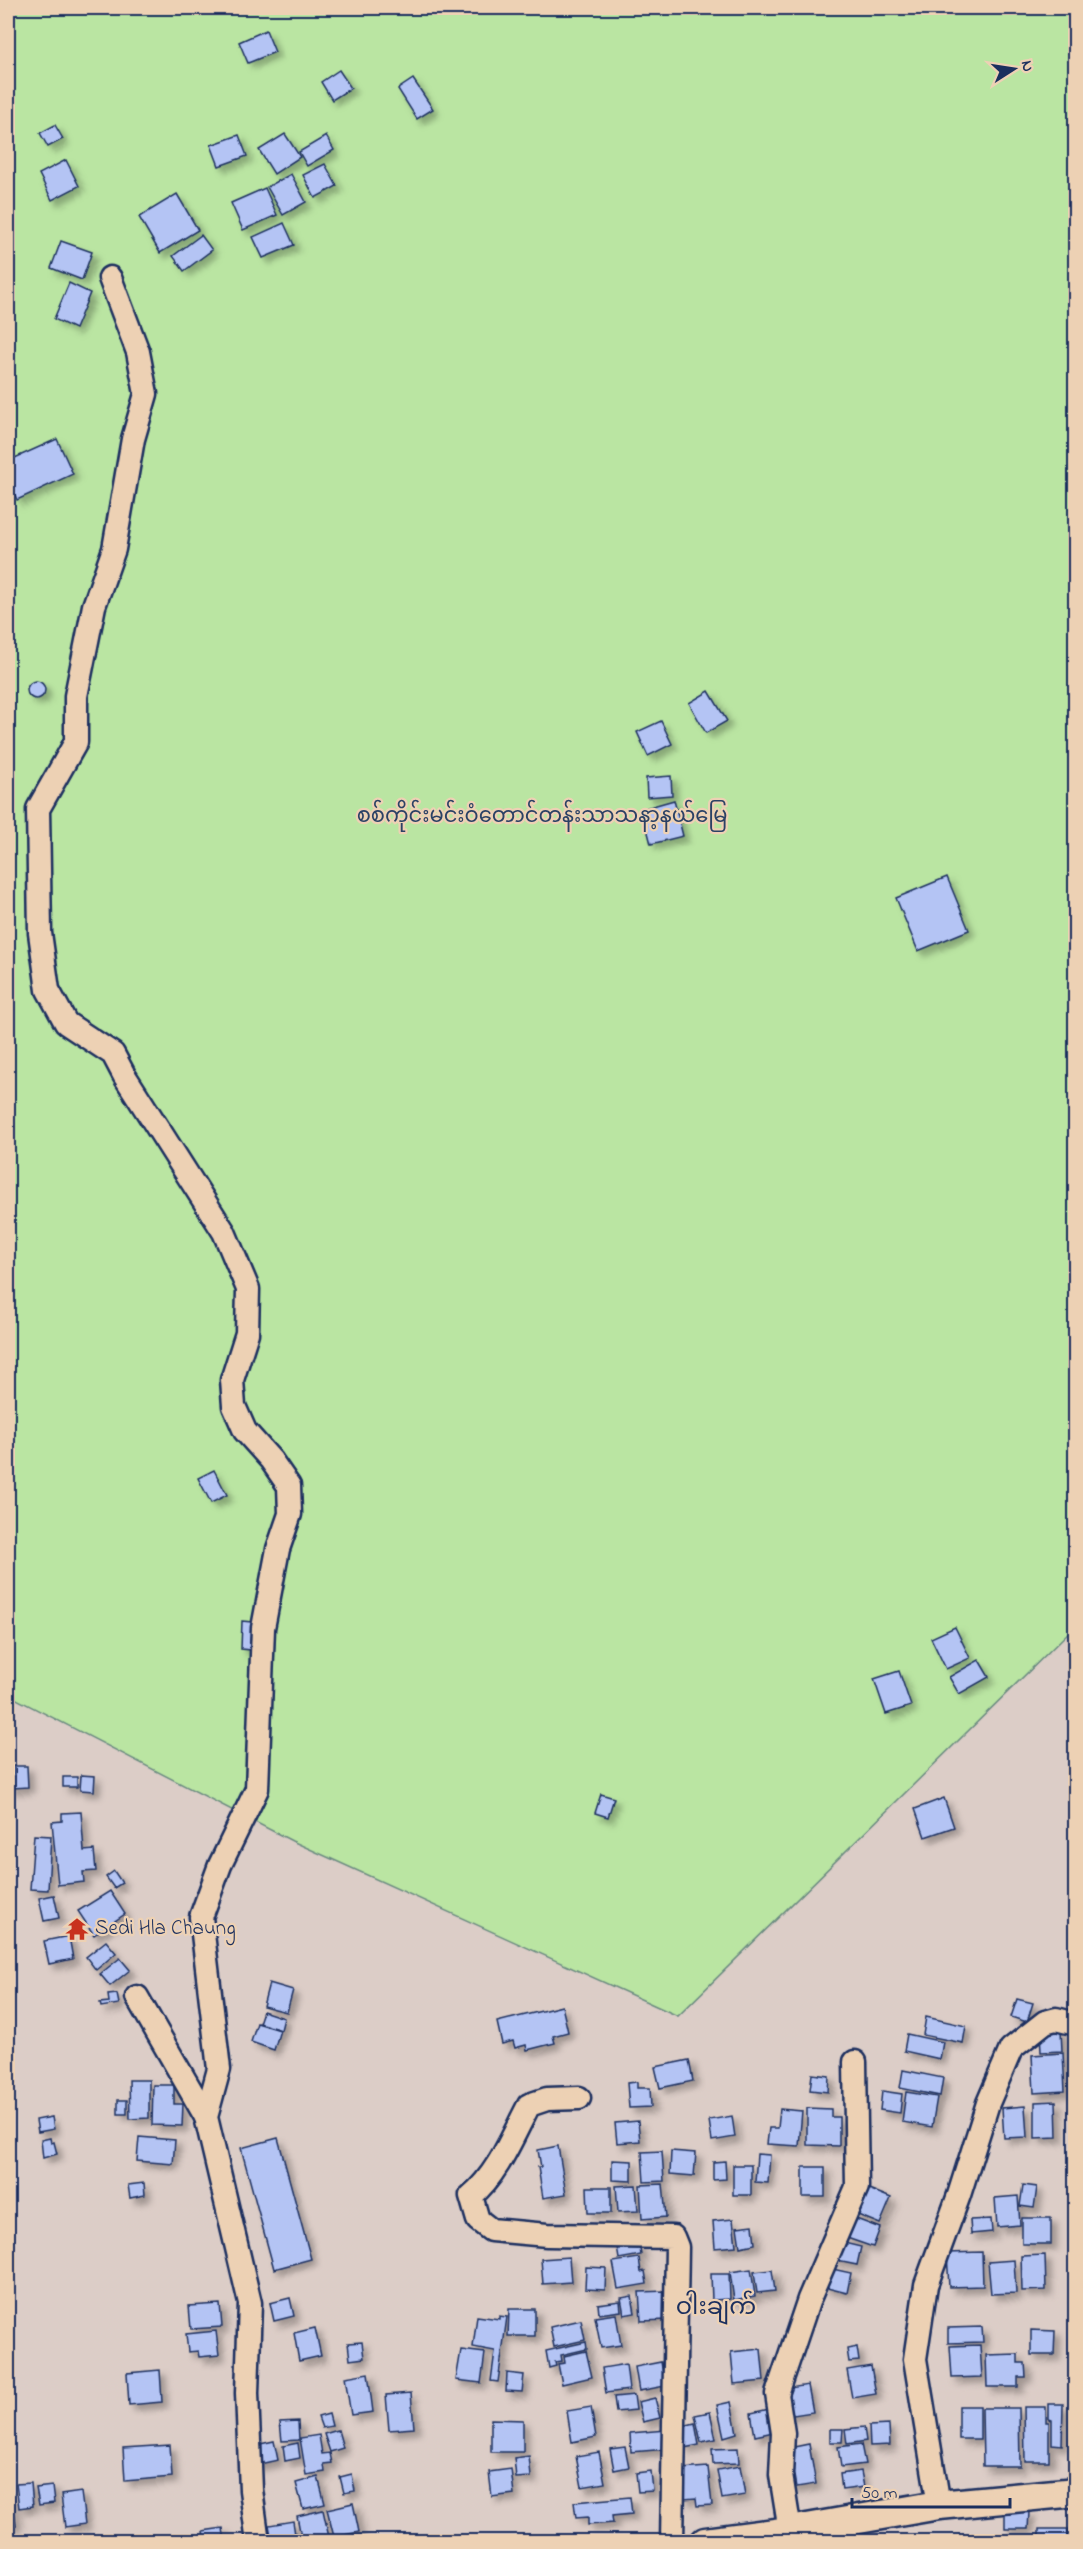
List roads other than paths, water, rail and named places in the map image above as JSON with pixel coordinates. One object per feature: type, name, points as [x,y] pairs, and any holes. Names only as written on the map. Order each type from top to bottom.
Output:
[{"type":"street","points":[[110,279],[138,352],[146,394],[133,439],[114,549],[94,606],[76,696],[76,742],[38,809],[40,933],[48,990],[66,1023],[113,1054],[136,1096],[224,1232],[248,1289],[247,1333],[232,1380],[234,1406],[245,1431],[289,1486],[290,1514],[279,1548],[263,1628],[257,1789],[220,1865],[201,1917],[219,2069],[206,2117]]},
{"type":"street","points":[[137,1997],[206,2117],[250,2303],[248,2404],[251,2490],[258,2541]]},
{"type":"street","points":[[939,2505],[915,2359],[926,2285],[959,2194],[988,2103],[1011,2049],[1045,2022],[1056,2019],[1076,2024]]},
{"type":"street","points":[[790,2531],[781,2475],[783,2433],[777,2394],[809,2299],[857,2187],[855,2062]]},
{"type":"street","points":[[579,2098],[547,2099],[529,2105],[501,2157],[481,2187],[471,2196],[477,2220],[491,2230],[546,2235],[673,2237],[677,2247],[672,2541]]},
{"type":"street","points":[[705,2541],[790,2531],[939,2505],[1076,2492]]},
{"type":"place","name":"Sedi Hla Chaung","points":[[77,1929]]},
{"type":"district","name":"ဝါးချက်","points":[[716,2308]]},
{"type":"park label","name":"စစ်ကိုင်းမင်းဝံတောင်တန်းသာသနာ့နယ်မြေ","points":[[542,817]]}]
